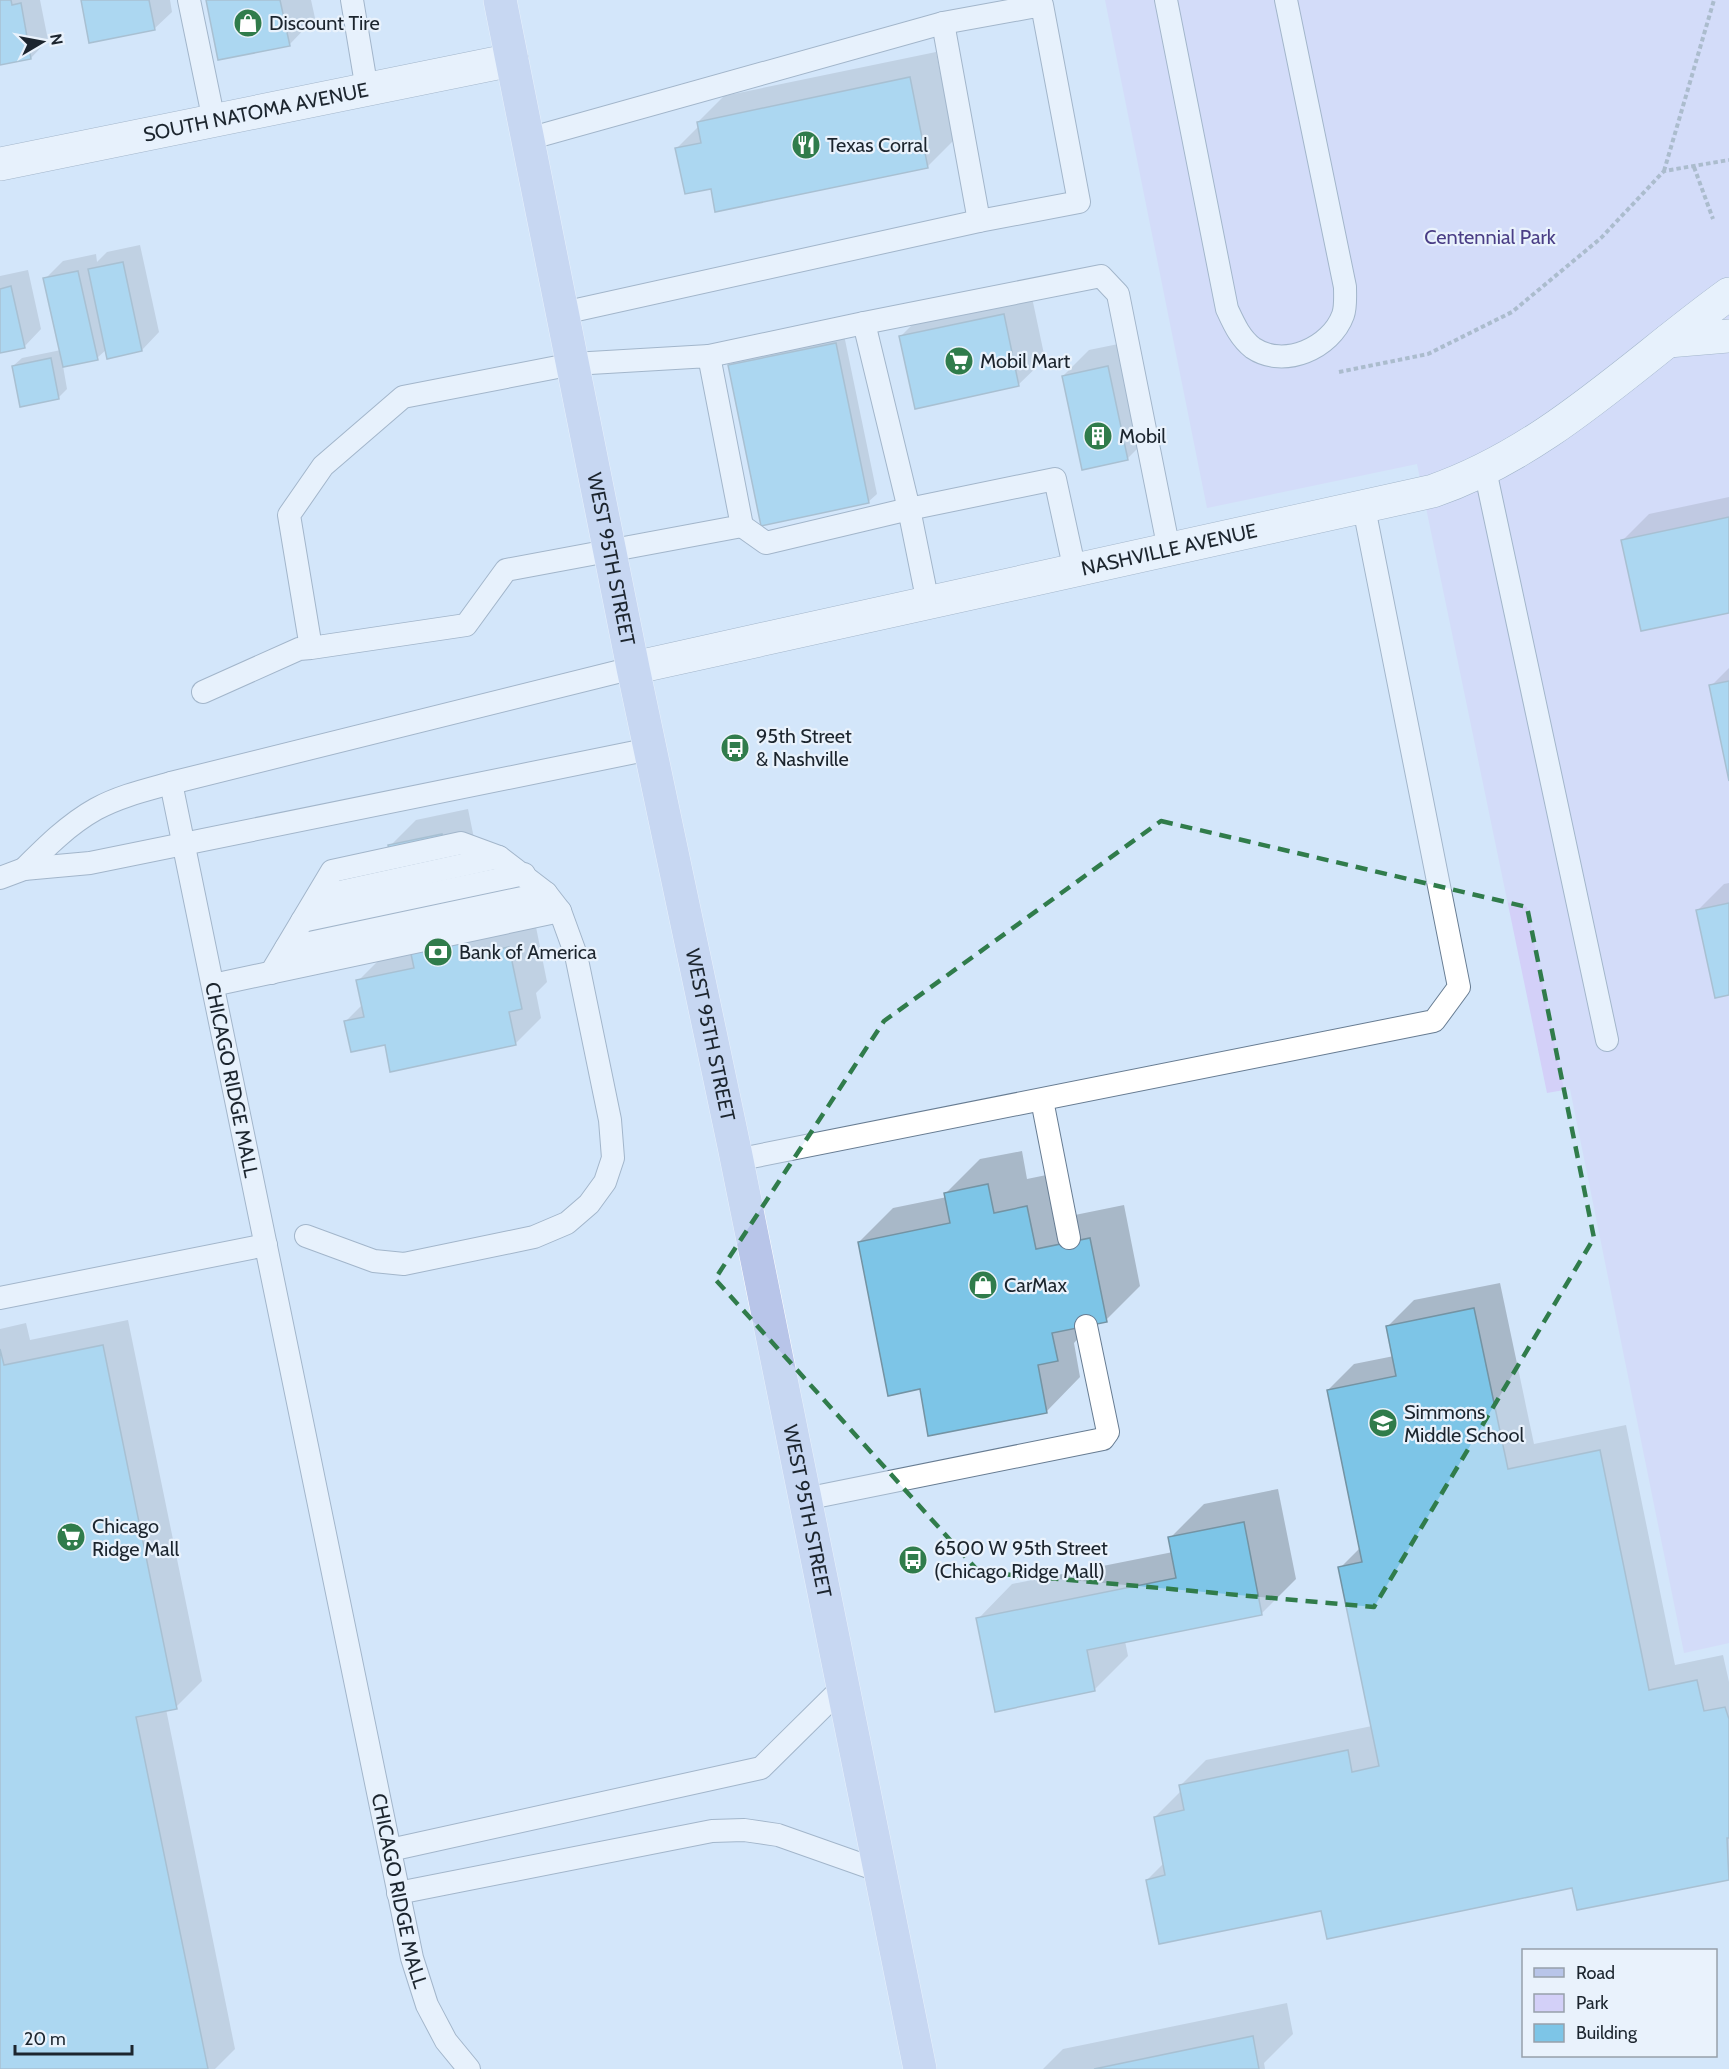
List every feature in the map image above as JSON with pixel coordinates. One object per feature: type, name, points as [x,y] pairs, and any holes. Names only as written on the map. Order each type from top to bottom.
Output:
[{"type":"main road","name":"WEST 95TH STREET","points":[[500,0],[609,550],[736,1160],[920,2069]]},
{"type":"street","name":"SOUTH NATOMA AVENUE","points":[[0,164],[512,60]]},
{"type":"street","name":"NASHVILLE AVENUE","points":[[633,668],[1433,491],[1485,470],[1516,454],[1560,426],[1729,294]]},
{"type":"street","points":[[1668,341],[1729,336]]},
{"type":"lane","points":[[189,0],[213,121]]},
{"type":"lane","points":[[352,0],[368,90]]},
{"type":"lane","points":[[1166,0],[1227,309],[1240,335],[1254,348],[1273,356],[1295,354],[1315,348],[1332,333],[1343,314],[1345,287],[1286,0]]},
{"type":"lane","points":[[528,139],[943,23],[1042,5],[1079,202],[980,221],[563,314]]},
{"type":"lane","points":[[943,23],[980,221]]},
{"type":"lane","points":[[311,648],[289,515],[323,466],[403,397],[573,364],[710,356],[1101,276],[1118,294],[1169,550]]},
{"type":"lane","points":[[864,323],[909,509],[928,603]]},
{"type":"lane","points":[[710,356],[742,526],[766,543],[909,509],[1055,479],[1075,571]]},
{"type":"lane","points":[[1485,470],[1607,1040]]},
{"type":"lane","points":[[736,1160],[1434,1022],[1459,987],[1364,508]]},
{"type":"lane","points":[[203,692],[299,650],[466,625],[506,570],[742,526]]},
{"type":"lane","points":[[24,868],[57,837],[95,809],[125,796],[633,668]]},
{"type":"lane","points":[[0,878],[24,868],[90,863],[650,749]]},
{"type":"lane","name":"CHICAGO RIDGE MALL","points":[[171,783],[412,1958],[427,2005],[446,2041],[469,2069]]},
{"type":"lane","points":[[271,973],[333,871],[461,843],[499,857],[546,893],[560,911],[576,955],[610,1120],[613,1158],[605,1182],[589,1204],[567,1223],[534,1237],[405,1264],[374,1262],[306,1236]]},
{"type":"lane","points":[[302,921],[524,874]]},
{"type":"lane","points":[[286,948],[546,893]]},
{"type":"lane","points":[[213,985],[560,911]]},
{"type":"lane","points":[[1042,1100],[1069,1238]]},
{"type":"lane","points":[[0,1298],[266,1245]]},
{"type":"lane","points":[[805,1499],[1103,1439],[1108,1432],[1086,1326]]},
{"type":"lane","points":[[390,1850],[761,1768],[843,1687]]},
{"type":"lane","points":[[398,1893],[712,1831],[744,1830],[778,1835],[880,1871]]},
{"type":"path","points":[[1335,372],[1428,354],[1512,312],[1601,237],[1664,171],[1714,0]]},
{"type":"path","points":[[1664,171],[1729,160]]},
{"type":"path","points":[[1694,167],[1713,219]]},
{"type":"highlighted area","points":[[1161,821],[1527,907],[1594,1238],[1374,1607],[979,1572],[715,1279],[884,1021]]},
{"type":"green space","name":"Centennial Park","points":[[1105,0],[1729,0],[1729,1643],[1684,1653],[1570,1089],[1547,1093],[1417,464],[1207,508]]},
{"type":"building","points":[[0,0],[11,0],[12,5],[21,3],[31,59],[0,65]]},
{"type":"building","points":[[81,0],[149,0],[155,30],[89,43]]},
{"type":"building","name":"Discount Tire","points":[[206,0],[280,0],[290,46],[218,60]]},
{"type":"building","name":"Texas Corral","points":[[910,77],[928,168],[715,212],[711,189],[685,194],[675,148],[701,143],[697,122]]},
{"type":"building","points":[[123,262],[142,351],[107,359],[88,269]]},
{"type":"building","points":[[78,271],[98,360],[63,367],[43,278]]},
{"type":"building","points":[[11,286],[25,348],[0,353],[0,289]]},
{"type":"building","name":"Mobil Mart","points":[[1004,314],[1019,386],[915,409],[899,336]]},
{"type":"building","points":[[836,343],[869,503],[761,526],[728,365]]},
{"type":"building","points":[[51,358],[59,399],[20,407],[12,366]]},
{"type":"building","name":"Mobil","points":[[1108,366],[1128,460],[1082,470],[1062,376]]},
{"type":"building","points":[[1729,517],[1729,613],[1641,631],[1621,540]]},
{"type":"building","points":[[1729,681],[1729,781],[1709,685]]},
{"type":"building","name":"Bank of America","points":[[442,834],[467,956],[509,947],[522,1009],[509,1012],[516,1045],[390,1072],[385,1045],[351,1052],[344,1021],[364,1017],[356,980],[414,968],[388,845]]},
{"type":"building","points":[[1729,903],[1729,995],[1715,998],[1696,910]]},
{"type":"building","name":"CarMax","points":[[988,1184],[994,1213],[1027,1206],[1036,1249],[1090,1238],[1107,1322],[1052,1333],[1058,1361],[1038,1365],[1047,1413],[928,1436],[920,1389],[888,1396],[858,1242],[950,1223],[944,1193]]},
{"type":"building","points":[[1474,1308],[1508,1469],[1600,1450],[1649,1690],[1697,1680],[1704,1711],[1725,1707],[1729,1719],[1729,1838],[1727,1838],[1729,1880],[1577,1910],[1572,1888],[1327,1939],[1321,1911],[1159,1944],[1146,1880],[1165,1875],[1154,1817],[1184,1810],[1179,1785],[1348,1750],[1352,1772],[1379,1766],[1338,1567],[1362,1562],[1327,1390],[1396,1376],[1386,1326]]},
{"type":"building","name":"Chicago Ridge Mall","points":[[103,1345],[177,1709],[136,1717],[208,2069],[0,2069],[0,1349],[4,1365]]},
{"type":"building","points":[[1244,1522],[1262,1615],[1087,1650],[1095,1691],[995,1712],[976,1618],[1176,1578],[1168,1537]]},
{"type":"building","points":[[1253,2036],[1259,2069],[1094,2069]]},
{"type":"place","name":"Discount Tire","points":[[248,23]]},
{"type":"place","name":"Texas Corral","points":[[806,145]]},
{"type":"place","name":"Mobil Mart","points":[[959,361]]},
{"type":"place","name":"Mobil","points":[[1098,436]]},
{"type":"place","name":"95th Street & Nashville","points":[[735,748]]},
{"type":"place","name":"Bank of America","points":[[438,952]]},
{"type":"place","name":"CarMax","points":[[983,1285]]},
{"type":"place","name":"Simmons Middle School","points":[[1383,1423]]},
{"type":"place","name":"Chicago Ridge Mall","points":[[71,1537]]},
{"type":"place","name":"6500 W 95th Street (Chicago Ridge Mall)","points":[[913,1560]]}]
